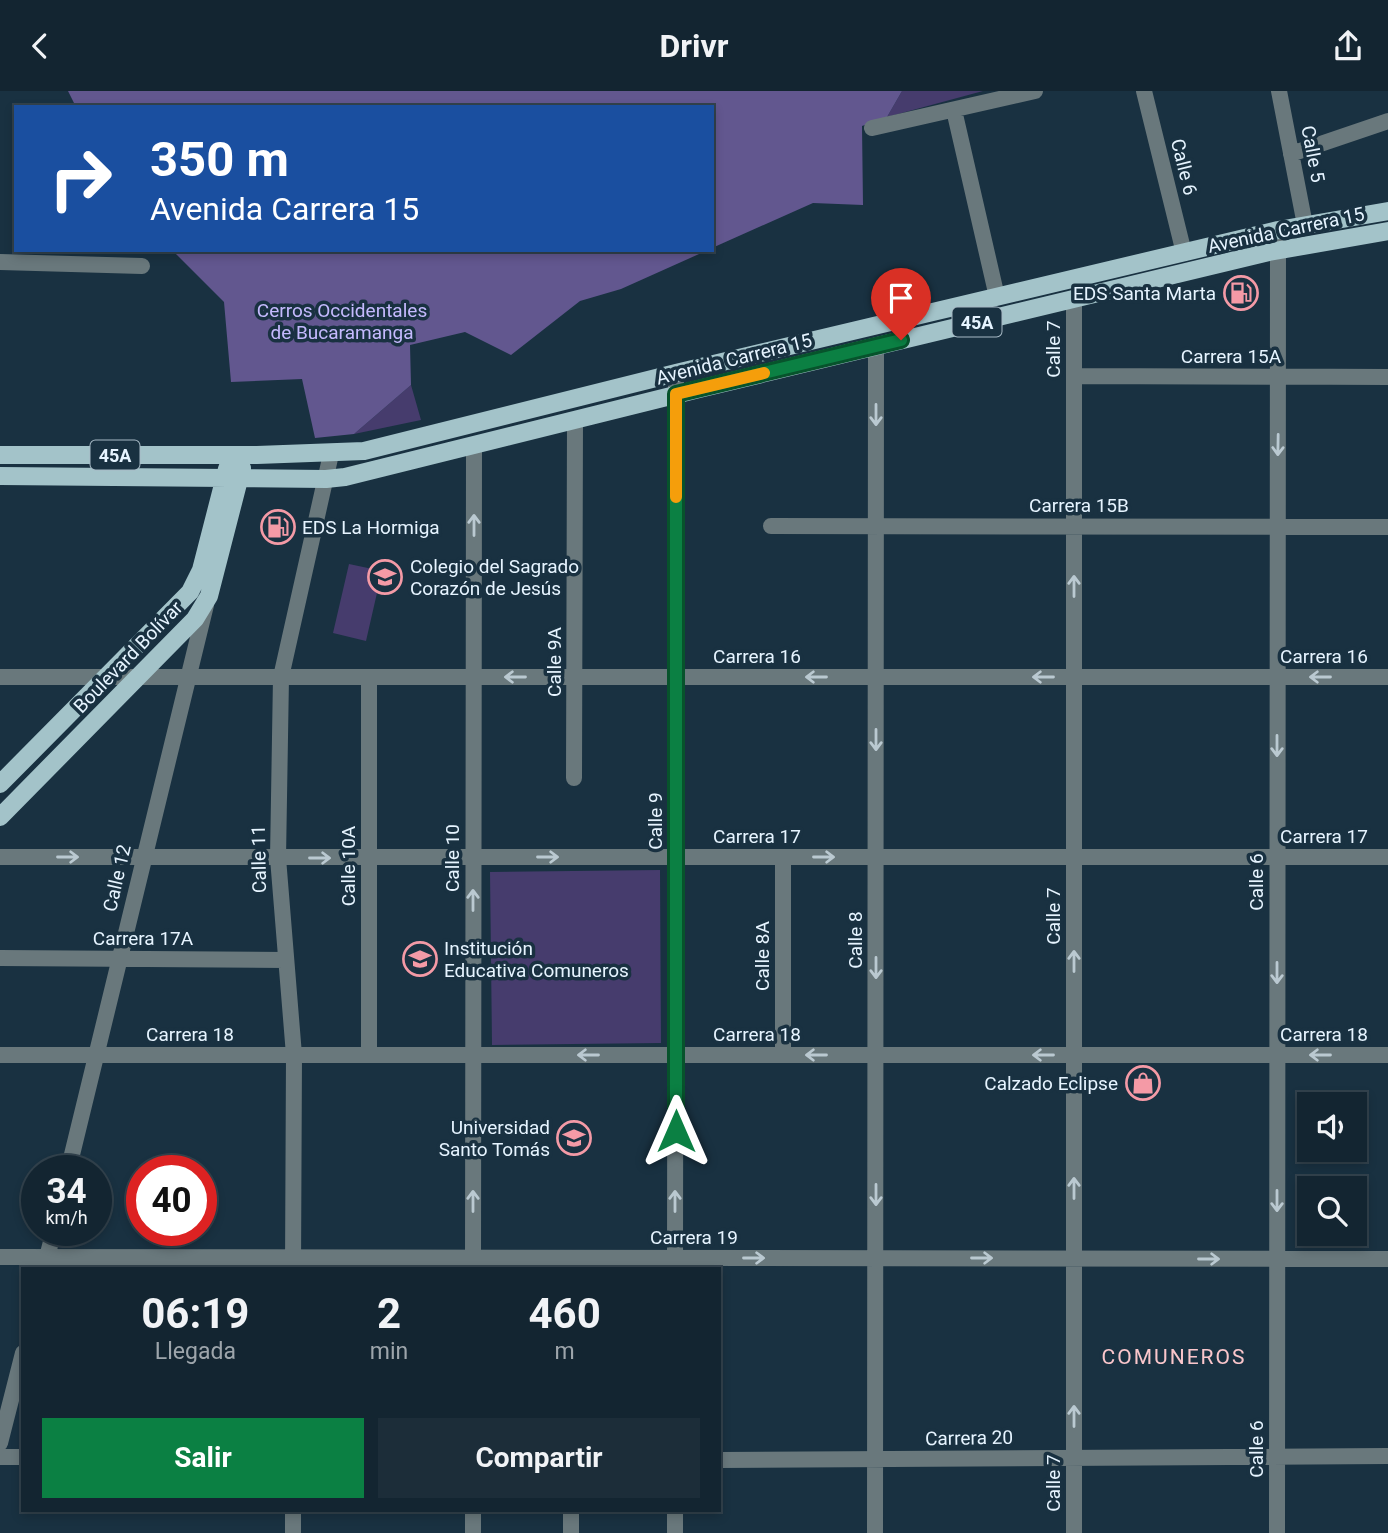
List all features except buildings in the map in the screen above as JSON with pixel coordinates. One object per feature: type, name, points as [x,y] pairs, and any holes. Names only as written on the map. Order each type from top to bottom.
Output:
[{"type":"main road","name":"Avenida Carrera 15","points":[[0,456],[331,454],[365,451],[676,373],[1278,230],[1388,211]]},
{"type":"main road","name":"Avenida Carrera 15","points":[[0,476],[326,479],[474,446],[676,394],[1278,250],[1388,231]]},
{"type":"main road","points":[[232,478],[238,455]]},
{"type":"main road","name":"Boulevard Bolívar","points":[[0,817],[187,629],[209,596],[232,478]]},
{"type":"main road","name":"Boulevard Bolívar","points":[[0,784],[190,592],[201,571],[232,478]]},
{"type":"street","points":[[872,128],[954,110],[998,95],[1034,91]]},
{"type":"street","name":"Calle 6","points":[[1144,91],[1184,253]]},
{"type":"street","name":"Calle 5","points":[[1279,91],[1305,225]]},
{"type":"street","points":[[954,110],[996,297]]},
{"type":"street","points":[[1291,154],[1388,121]]},
{"type":"street","name":"Calle 6","points":[[1277,1533],[1278,230]]},
{"type":"street","points":[[0,262],[142,266]]},
{"type":"street","name":"Calle 7","points":[[1074,299],[1074,1533]]},
{"type":"street","name":"Calle 8","points":[[876,346],[876,1533]]},
{"type":"street","name":"Calle 9","points":[[675,1263],[676,373]]},
{"type":"street","name":"Carrera 15A","points":[[1074,376],[1388,377]]},
{"type":"street","name":"Calle 9A","points":[[574,778],[575,421]]},
{"type":"street","name":"Calle 10","points":[[473,1263],[474,446]]},
{"type":"street","name":"Calle 11","points":[[293,1263],[294,1055],[278,858],[281,677],[331,454]]},
{"type":"street","name":"Carrera 15B","points":[[771,526],[1388,527]]},
{"type":"street","name":"Calle 12","points":[[72,1155],[209,596]]},
{"type":"street","name":"Carrera 16","points":[[0,677],[1388,677]]},
{"type":"street","name":"Calle 10A","points":[[369,677],[369,1055]]},
{"type":"street","name":"Carrera 17","points":[[0,857],[1388,857]]},
{"type":"street","name":"Calle 8A","points":[[783,857],[783,1055]]},
{"type":"street","name":"Carrera 17A","points":[[0,958],[286,960]]},
{"type":"street","name":"Carrera 18","points":[[0,1055],[1388,1055]]},
{"type":"street","name":"Carrera 19","points":[[0,1257],[46,1263],[675,1263],[876,1258],[1388,1259]]},
{"type":"street","points":[[0,1443],[21,1361]]},
{"type":"street","name":"Carrera 20","points":[[721,1460],[1388,1456]]},
{"type":"street","points":[[0,1457],[21,1457]]},
{"type":"street","points":[[293,1512],[293,1533]]},
{"type":"street","points":[[473,1512],[473,1533]]},
{"type":"street","points":[[571,1512],[571,1533]]},
{"type":"street","points":[[675,1512],[675,1533]]},
{"type":"shaded area","points":[[902,91],[983,91],[887,117]]},
{"type":"shaded area","points":[[411,385],[421,420],[354,434]]},
{"type":"shaded area","points":[[349,564],[382,571],[366,641],[333,633]]},
{"type":"shaded area","points":[[660,870],[661,1043],[492,1045],[490,872]]},
{"type":"green space","points":[[68,91],[902,91],[887,117],[862,126],[863,205],[813,203],[714,247],[714,105],[75,105]]},
{"type":"green space","name":"Cerros Occidentales de Bucaramanga","points":[[174,252],[704,252],[621,289],[580,301],[511,355],[465,332],[410,345],[411,385],[354,434],[315,438],[302,379],[231,382],[224,302]]},
{"type":"slow traffic","points":[[676,497],[676,394],[764,373]]},
{"type":"place","name":"EDS Santa Marta","points":[[1241,293]]},
{"type":"place","name":"EDS La Hormiga","points":[[278,527]]},
{"type":"place","name":"Colegio del Sagrado Corazón de Jesús","points":[[385,577]]},
{"type":"place","name":"Institución Educativa Comuneros","points":[[420,959]]},
{"type":"place","name":"Calzado Eclipse","points":[[1143,1083]]},
{"type":"place","name":"Universidad Santo Tomás","points":[[574,1138]]},
{"type":"district","name":"COMUNEROS","points":[[1174,1357]]},
{"type":"route","points":[[676,1131],[676,394],[901,340]]}]
